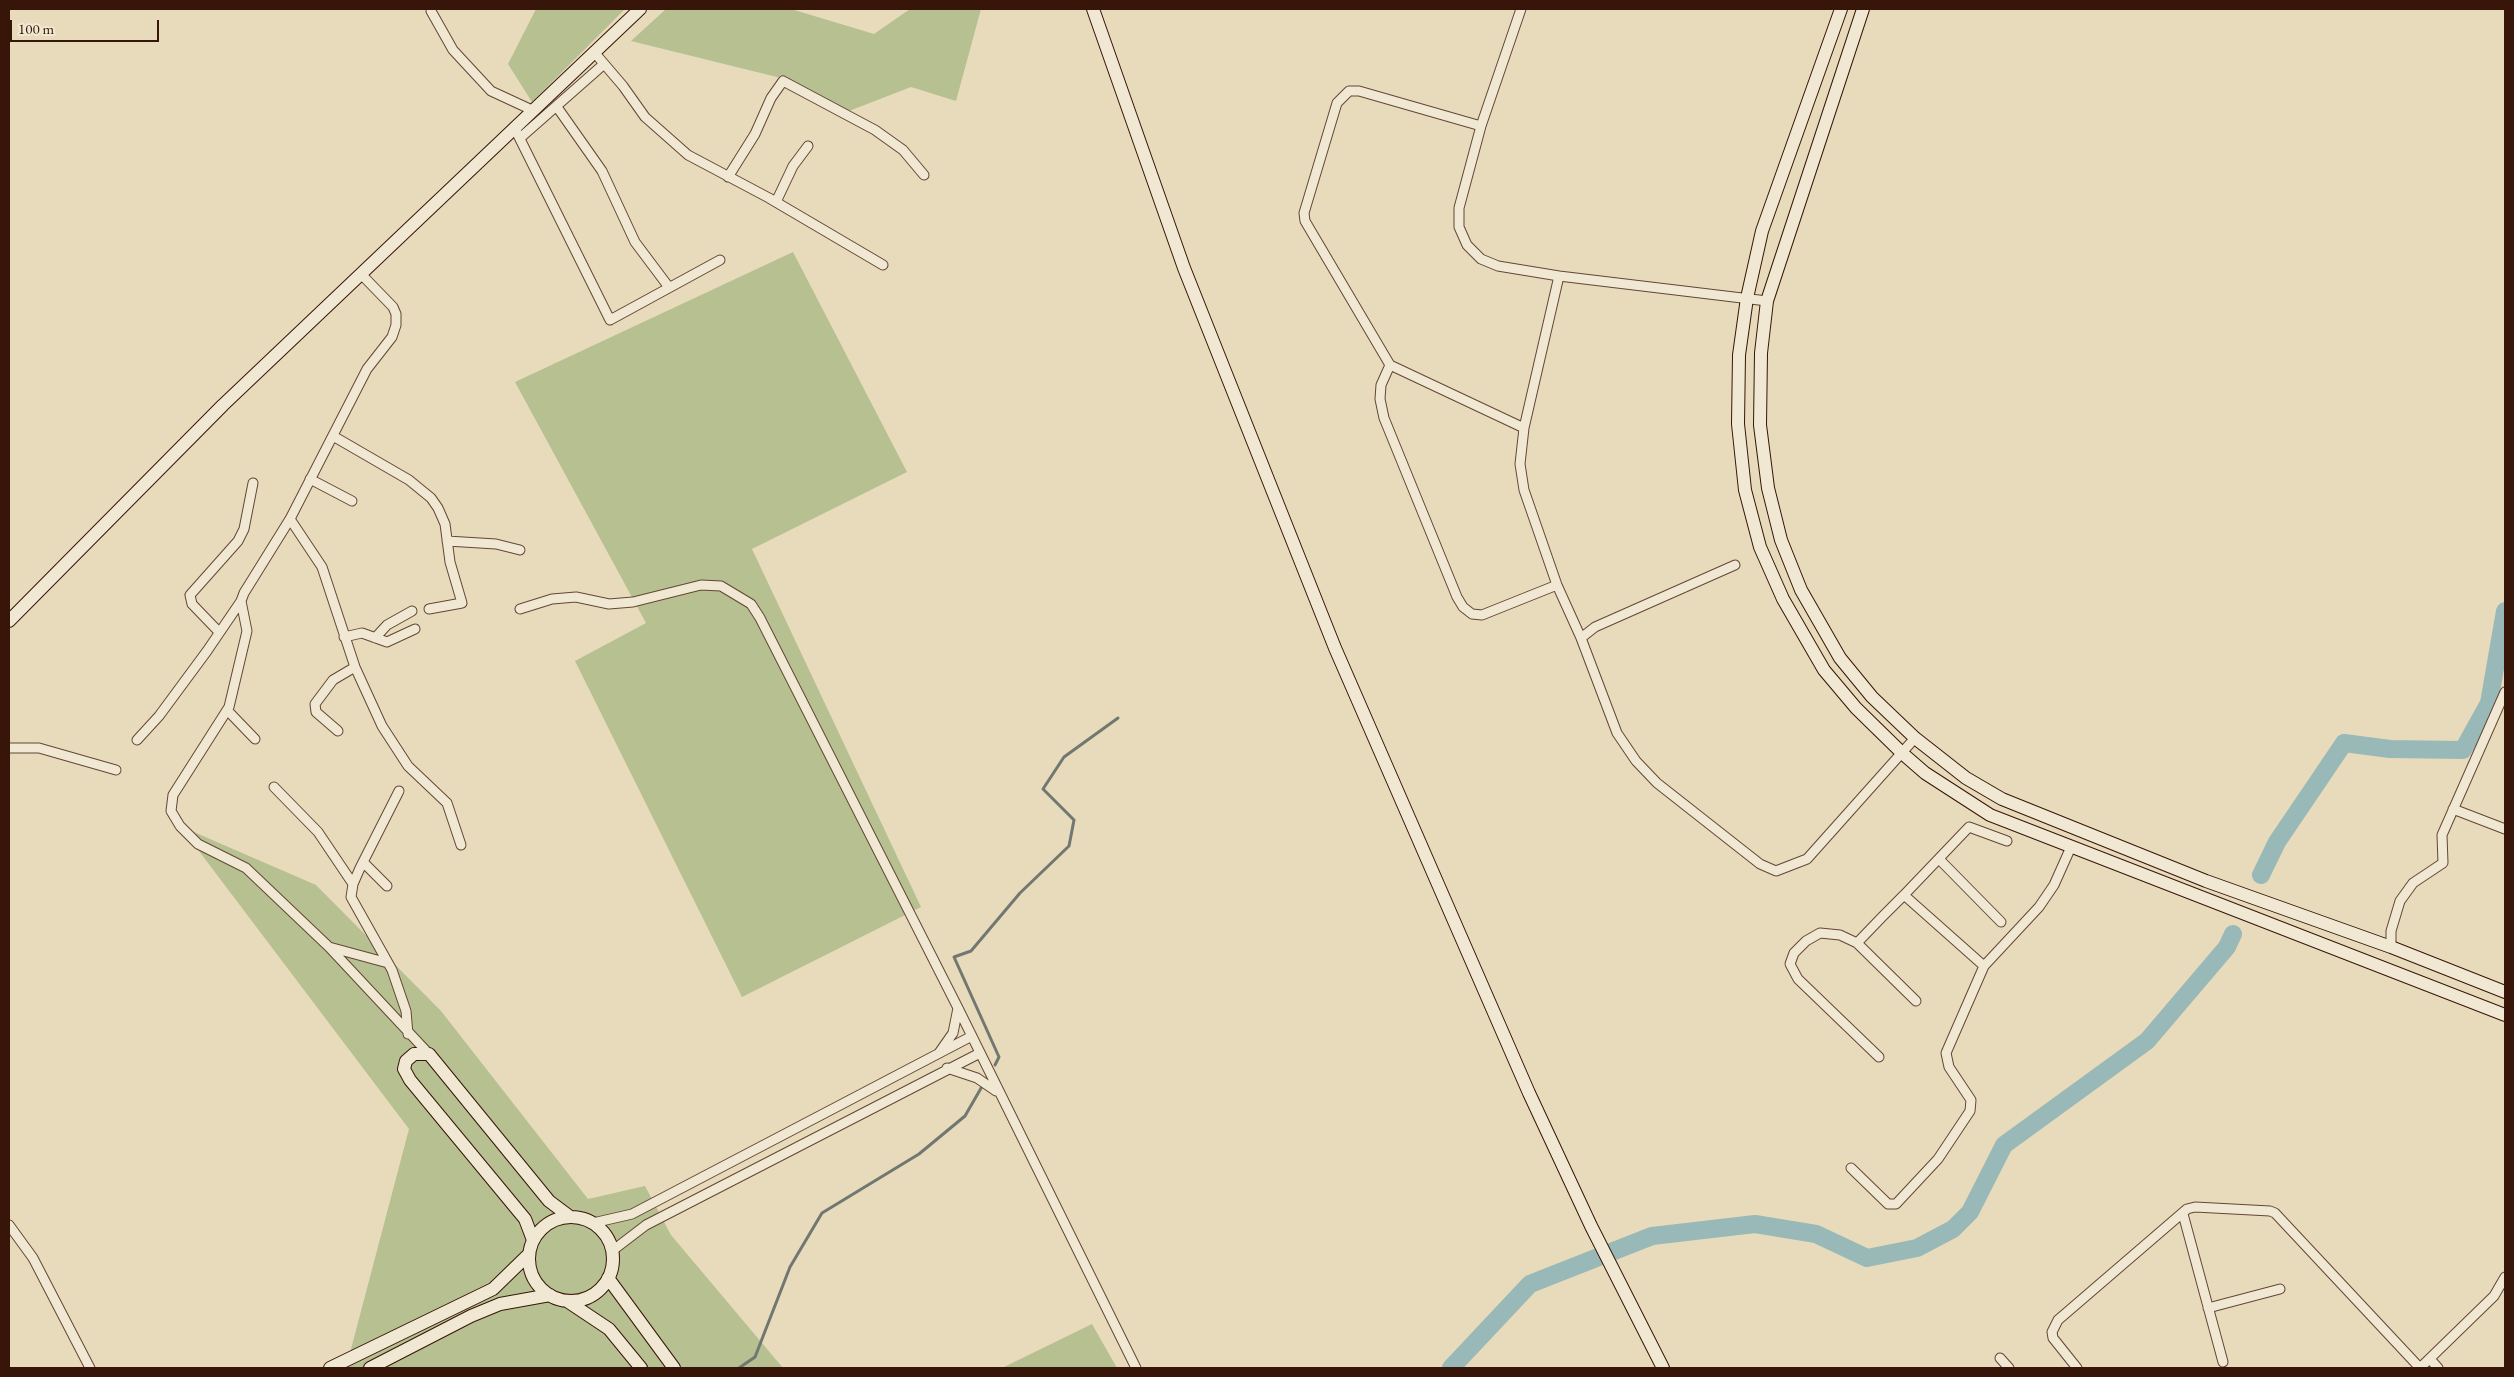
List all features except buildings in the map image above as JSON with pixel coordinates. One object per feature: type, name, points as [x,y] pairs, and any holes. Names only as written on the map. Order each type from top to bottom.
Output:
[{"type":"street","points":[[517,133],[535,107],[640,9]]},
{"type":"street","points":[[1093,9],[1184,268],[1335,648],[1525,1084],[1590,1226],[1663,1368]]},
{"type":"street","points":[[1521,9],[1481,126],[1459,208],[1459,227],[1467,245],[1482,259],[1498,266],[1559,276],[1767,301]]},
{"type":"street","points":[[1841,9],[1762,231],[1747,298],[1740,355],[1738,424],[1745,490],[1760,547],[1783,599],[1824,670],[1856,708],[1902,753],[1926,773],[1990,815],[2505,1015]]},
{"type":"street","points":[[1863,9],[1767,301],[1761,354],[1760,425],[1768,488],[1781,540],[1801,590],[1840,658],[1872,697],[1915,738],[1966,778],[2002,799],[2206,881],[2390,947],[2505,992]]},
{"type":"street","points":[[431,11],[453,50],[491,91],[535,107],[547,115]]},
{"type":"street","points":[[594,52],[645,116],[688,155],[776,202],[883,265]]},
{"type":"street","points":[[9,621],[216,412],[361,274],[517,133],[547,115],[604,64]]},
{"type":"street","points":[[728,177],[754,134],[771,98],[784,81],[889,140],[903,150],[924,175]]},
{"type":"street","points":[[1481,126],[1359,91],[1349,91],[1337,103],[1304,213],[1305,221],[1390,365],[1524,428]]},
{"type":"street","points":[[557,107],[602,171],[635,242],[668,286]]},
{"type":"street","points":[[517,133],[610,320],[668,286],[720,260]]},
{"type":"street","points":[[776,202],[794,166],[808,146]]},
{"type":"street","points":[[137,740],[159,716],[241,601],[244,593],[290,519],[367,369],[392,337],[396,325],[396,314],[393,307],[361,274]]},
{"type":"street","points":[[1559,276],[1524,428],[1520,464],[1524,490],[1557,585],[1581,638],[1617,733],[1636,761],[1657,783],[1760,864],[1776,870],[1808,859],[1915,738]]},
{"type":"street","points":[[1390,365],[1381,385],[1380,400],[1384,418],[1457,597],[1463,607],[1472,614],[1482,614],[1557,585]]},
{"type":"street","points":[[333,436],[420,488],[438,508],[445,524],[462,604],[429,610]]},
{"type":"street","points":[[310,480],[352,501]]},
{"type":"street","points":[[219,632],[192,604],[190,595],[238,541],[244,529],[253,484]]},
{"type":"street","points":[[290,519],[322,567],[354,667],[382,726],[408,766],[447,803],[461,844]]},
{"type":"street","points":[[447,540],[496,544],[520,550]]},
{"type":"street","points":[[1581,638],[1594,627],[1735,565]]},
{"type":"street","points":[[520,609],[552,599],[576,597],[609,604],[633,602],[701,585],[721,586],[751,604],[760,618],[958,1008],[1136,1368]]},
{"type":"street","points":[[241,601],[247,631],[228,711],[173,794],[171,811],[180,826],[198,844],[246,868],[330,946],[408,1034],[429,1054],[549,1201],[568,1216]]},
{"type":"street","points":[[375,638],[387,625],[412,611]]},
{"type":"street","points":[[344,637],[362,633],[387,642],[415,629]]},
{"type":"street","points":[[338,731],[316,712],[315,704],[333,680],[354,667]]},
{"type":"street","points":[[2390,947],[2390,931],[2400,901],[2413,883],[2443,863],[2442,835],[2505,692]]},
{"type":"street","points":[[228,711],[255,739]]},
{"type":"street","points":[[9,748],[38,748],[116,770]]},
{"type":"street","points":[[274,787],[318,832],[353,884]]},
{"type":"street","points":[[399,791],[353,884],[351,897],[388,963],[406,1011],[408,1034]]},
{"type":"street","points":[[2453,810],[2505,828]]},
{"type":"street","points":[[1857,943],[1969,827],[2007,841]]},
{"type":"street","points":[[1851,1168],[1888,1204],[1896,1204],[1938,1159],[1970,1111],[1970,1100],[1949,1067],[1946,1053],[1984,966],[2039,907],[2054,885],[2071,846]]},
{"type":"street","points":[[1939,858],[2001,922]]},
{"type":"street","points":[[363,862],[387,886]]},
{"type":"street","points":[[1904,895],[1984,966]]},
{"type":"street","points":[[1879,1057],[1798,980],[1790,964],[1794,953],[1806,941],[1820,933],[1840,935],[1857,943],[1916,1001]]},
{"type":"street","points":[[330,946],[388,963]]},
{"type":"street","points":[[938,1054],[954,1034],[958,1008]]},
{"type":"street","points":[[593,1223],[632,1214],[972,1036]]},
{"type":"street","points":[[612,1251],[646,1225],[947,1068],[980,1053]]},
{"type":"street","points":[[429,1054],[414,1054],[406,1061],[404,1069],[525,1219],[533,1240]]},
{"type":"street","points":[[947,1068],[977,1078],[999,1093]]},
{"type":"street","points":[[2077,1368],[2053,1338],[2052,1332],[2058,1320],[2182,1214],[2195,1207],[2270,1211],[2276,1214],[2420,1368],[2494,1296],[2505,1277]]},
{"type":"street","points":[[2182,1214],[2223,1362]]},
{"type":"street","points":[[330,1368],[493,1289],[528,1255],[533,1240],[548,1223],[568,1216],[586,1219],[606,1235],[612,1251],[613,1265],[608,1278],[601,1288],[591,1296],[579,1300],[566,1300]]},
{"type":"street","points":[[9,1225],[33,1258],[90,1368]]},
{"type":"street","points":[[528,1255],[531,1274],[542,1290],[550,1295],[566,1300],[609,1329],[641,1368]]},
{"type":"street","points":[[608,1278],[674,1368]]},
{"type":"street","points":[[2208,1308],[2280,1289]]},
{"type":"street","points":[[370,1368],[471,1316],[500,1304],[550,1295]]},
{"type":"street","points":[[2000,1358],[2009,1368]]},
{"type":"street","points":[[2430,1359],[2438,1368]]},
{"type":"green space","points":[[536,9],[625,9],[532,102],[508,64]]},
{"type":"green space","points":[[666,9],[791,9],[874,34],[910,9],[981,9],[956,101],[911,87],[849,111],[785,79],[631,41]]},
{"type":"green space","points":[[793,252],[907,472],[752,549],[921,907],[742,997],[575,661],[646,623],[515,382]]},
{"type":"green space","points":[[180,826],[316,885],[441,1011],[588,1199],[645,1186],[671,1235],[783,1368],[346,1368],[409,1129]]},
{"type":"green space","points":[[1092,1324],[1117,1368],[1002,1368]]},
{"type":"waterway","points":[[2261,875],[2277,842],[2344,743],[2390,749],[2463,750],[2489,703],[2505,611]]},
{"type":"waterway","points":[[995,1065],[999,1057],[954,957],[971,951],[1020,893],[1069,846],[1074,820],[1043,789],[1064,757],[1118,718]]},
{"type":"waterway","points":[[1451,1368],[1530,1284],[1652,1236],[1755,1224],[1816,1234],[1867,1258],[1917,1248],[1953,1229],[1970,1212],[2004,1145],[2147,1041],[2227,947],[2233,934]]},
{"type":"waterway","points":[[739,1368],[755,1357],[790,1267],[822,1213],[919,1154],[965,1116],[984,1083]]}]
